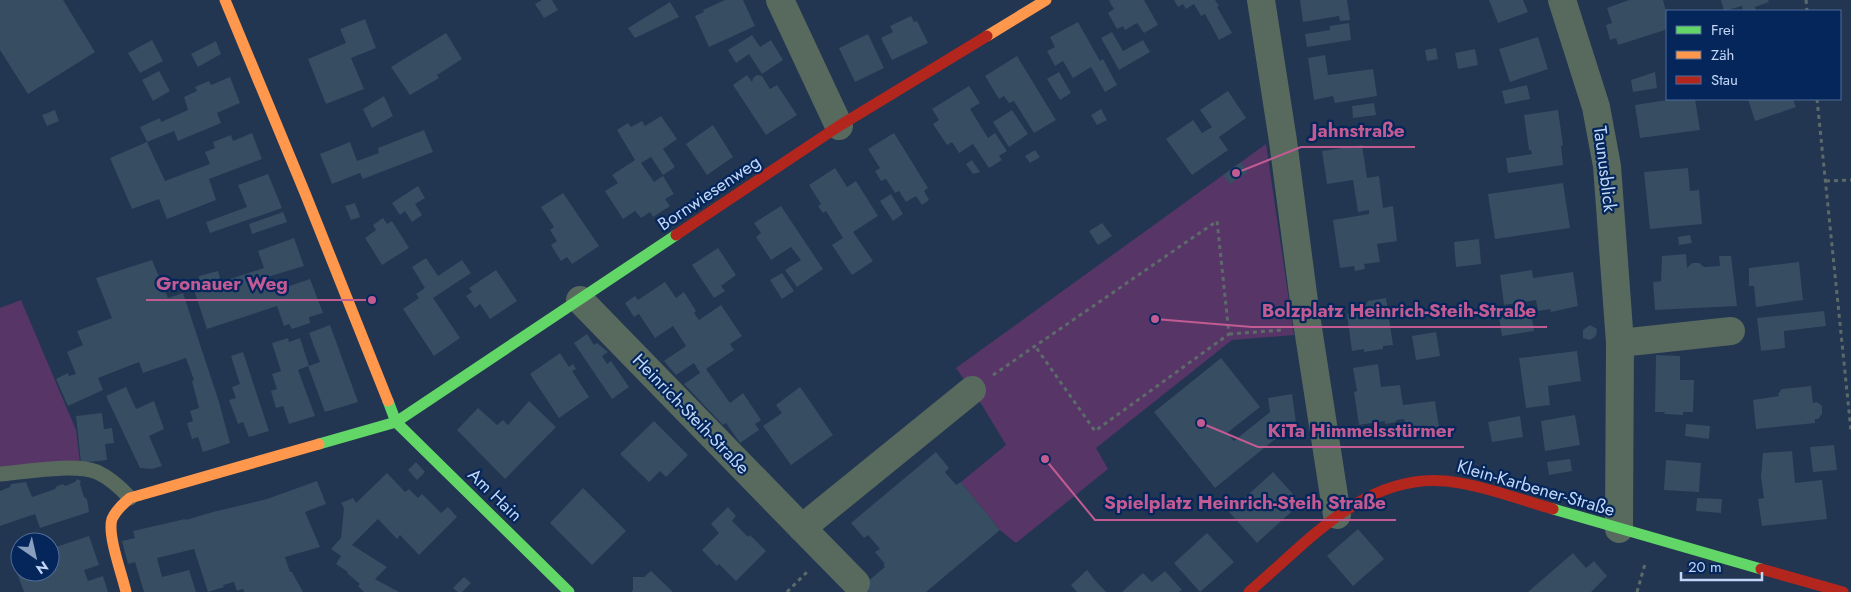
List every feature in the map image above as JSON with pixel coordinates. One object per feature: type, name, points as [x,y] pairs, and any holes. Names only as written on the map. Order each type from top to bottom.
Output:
[{"type":"street","points":[[225,0],[306,194],[396,422]]},
{"type":"street","points":[[780,0],[839,126]]},
{"type":"street","name":"Bornwiesenweg","points":[[130,498],[396,422],[839,126],[1046,0]]},
{"type":"street","points":[[1260,0],[1283,140],[1336,515]]},
{"type":"street","name":"Taunusblick","points":[[1562,0],[1596,106],[1608,176],[1620,343],[1619,529]]},
{"type":"street","name":"Heinrich-Steih-Straße","points":[[580,300],[856,583]]},
{"type":"street","points":[[1620,343],[1731,331]]},
{"type":"street","points":[[802,528],[972,390]]},
{"type":"street","name":"Am Hain","points":[[396,422],[570,592]]},
{"type":"street","name":"Klein-Karbener-Straße","points":[[1249,592],[1336,515],[1361,499],[1379,490],[1416,481],[1436,480],[1466,484],[1842,592]]},
{"type":"street","points":[[126,592],[109,532],[111,522],[121,505],[130,498]]},
{"type":"lane","points":[[0,474],[75,468],[96,472],[116,483],[130,498]]},
{"type":"path","points":[[1817,100],[1851,431]]},
{"type":"path","points":[[1826,181],[1851,180]]},
{"type":"path","points":[[972,390],[1217,222],[1229,334]]},
{"type":"path","points":[[1035,346],[1095,431],[1229,334],[1308,327]]},
{"type":"path","points":[[1637,592],[1645,563],[1648,559]]},
{"type":"path","points":[[787,592],[810,570]]},
{"type":"shaded area","points":[[1266,144],[1294,335],[1232,340],[1096,448],[1108,469],[1016,543],[1000,530],[961,482],[1006,445],[982,405],[956,368]]},
{"type":"shaded area","points":[[21,300],[76,430],[80,463],[0,469],[0,308]]},
{"type":"building","points":[[0,0],[63,0],[95,52],[28,94],[0,50]]},
{"type":"building","points":[[542,0],[552,0],[558,10],[544,18],[535,4]]},
{"type":"building","points":[[725,0],[743,0],[755,26],[709,47],[695,16],[704,12],[703,10]]},
{"type":"building","points":[[1110,0],[1144,0],[1158,25],[1144,33],[1137,23],[1125,30],[1123,26],[1117,29],[1108,13],[1114,9]]},
{"type":"building","points":[[1174,0],[1215,0],[1232,33],[1219,40],[1205,14],[1201,16],[1194,4],[1186,9],[1183,4],[1178,7]]},
{"type":"building","points":[[1300,0],[1347,0],[1350,20],[1340,21],[1339,16],[1303,22]]},
{"type":"building","points":[[1489,0],[1523,0],[1528,12],[1498,23]]},
{"type":"building","points":[[1629,0],[1663,0],[1666,11],[1666,28],[1665,30],[1618,45],[1616,38],[1610,40],[1606,25],[1612,23],[1607,8]]},
{"type":"building","points":[[1721,0],[1768,0],[1769,2],[1755,7],[1756,10],[1743,10],[1742,6],[1724,10]]},
{"type":"building","points":[[670,2],[679,17],[635,38],[628,28]]},
{"type":"building","points":[[911,16],[914,22],[917,21],[928,43],[892,60],[881,38],[893,32],[890,26]]},
{"type":"building","points":[[365,19],[376,48],[351,58],[364,89],[326,104],[308,59],[346,43],[340,29]]},
{"type":"building","points":[[1078,22],[1100,61],[1103,59],[1117,85],[1105,92],[1091,67],[1073,78],[1063,61],[1055,66],[1047,51],[1055,47],[1050,37]]},
{"type":"building","points":[[1349,23],[1351,40],[1307,47],[1305,34],[1330,30],[1330,26]]},
{"type":"building","points":[[1112,32],[1123,51],[1143,40],[1150,52],[1119,70],[1101,38]]},
{"type":"building","points":[[446,33],[462,59],[437,75],[439,78],[410,95],[391,67]]},
{"type":"building","points":[[868,34],[884,68],[855,82],[839,48]]},
{"type":"building","points":[[752,35],[760,47],[771,40],[783,60],[762,74],[749,54],[736,63],[728,50]]},
{"type":"building","points":[[1538,37],[1548,69],[1510,82],[1499,49]]},
{"type":"building","points":[[152,40],[163,61],[140,73],[128,53]]},
{"type":"building","points":[[216,41],[221,54],[198,67],[191,54]]},
{"type":"building","points":[[1436,48],[1438,59],[1427,61],[1425,50]]},
{"type":"building","points":[[1475,49],[1478,65],[1458,69],[1455,53]]},
{"type":"building","points":[[1325,55],[1328,75],[1373,69],[1377,96],[1335,103],[1333,96],[1314,100],[1308,58]]},
{"type":"building","points":[[1017,56],[1056,120],[1034,133],[1014,101],[1009,103],[1004,96],[999,99],[985,76]]},
{"type":"building","points":[[159,71],[170,91],[153,101],[142,80]]},
{"type":"building","points":[[1059,72],[1071,93],[1060,100],[1047,79]]},
{"type":"building","points":[[1655,72],[1657,88],[1633,92],[1631,80]]},
{"type":"building","points":[[747,75],[752,82],[753,78],[757,75],[762,76],[770,89],[777,85],[797,115],[766,135],[733,85]]},
{"type":"building","points":[[230,77],[240,103],[217,113],[221,123],[178,141],[174,131],[147,142],[140,127],[160,118],[161,122],[188,110],[184,97],[197,91],[195,87],[209,81],[211,85]]},
{"type":"building","points":[[1527,85],[1530,99],[1505,104],[1502,91]]},
{"type":"building","points":[[969,86],[980,103],[970,109],[988,138],[995,133],[1007,151],[999,156],[1002,160],[989,168],[973,144],[959,153],[952,142],[947,145],[933,124],[939,120],[932,109]]},
{"type":"building","points":[[1228,91],[1246,118],[1219,137],[1228,150],[1192,175],[1166,139],[1193,120],[1202,133],[1212,127],[1200,110]]},
{"type":"building","points":[[384,96],[393,116],[372,128],[363,109]]},
{"type":"building","points":[[1668,100],[1695,100],[1700,130],[1640,138],[1635,105]]},
{"type":"building","points":[[1748,100],[1793,100],[1796,107],[1755,121]]},
{"type":"building","points":[[1374,103],[1376,115],[1353,118],[1352,106]]},
{"type":"building","points":[[1101,109],[1107,120],[1097,125],[1091,115]]},
{"type":"building","points":[[55,110],[59,121],[47,126],[42,115]]},
{"type":"building","points":[[1012,110],[1028,134],[1009,147],[993,122]]},
{"type":"building","points":[[1558,110],[1563,145],[1561,146],[1563,165],[1508,173],[1506,158],[1532,154],[1531,150],[1529,150],[1524,115]]},
{"type":"building","points":[[661,116],[677,139],[663,149],[675,167],[663,175],[651,157],[641,163],[654,182],[663,176],[674,194],[665,199],[670,206],[653,217],[650,212],[641,218],[635,211],[623,219],[605,191],[618,183],[612,175],[635,160],[617,130],[628,123],[631,127],[642,121],[645,126]]},
{"type":"building","points":[[713,125],[733,157],[707,175],[686,144]]},
{"type":"building","points":[[424,130],[433,152],[363,179],[360,173],[332,184],[320,154],[350,142],[357,161],[379,153],[378,148]]},
{"type":"building","points":[[252,133],[262,159],[209,179],[216,200],[167,219],[159,199],[132,209],[110,158],[147,142],[165,181],[210,164],[205,152],[215,148],[213,142],[231,135],[233,141]]},
{"type":"building","points":[[894,133],[928,188],[924,191],[929,200],[922,205],[916,196],[906,202],[899,191],[895,193],[886,179],[881,181],[875,171],[880,168],[868,149]]},
{"type":"building","points":[[1362,145],[1367,178],[1379,176],[1383,208],[1393,206],[1397,241],[1377,244],[1380,262],[1364,264],[1365,269],[1355,271],[1354,266],[1340,268],[1333,220],[1369,214],[1369,210],[1358,212],[1353,180],[1327,184],[1322,151]]},
{"type":"building","points":[[1035,150],[1040,157],[1030,163],[1025,156]]},
{"type":"building","points":[[972,160],[980,172],[973,174],[966,164]]},
{"type":"building","points":[[1241,162],[1248,172],[1230,184],[1223,175]]},
{"type":"building","points":[[835,168],[847,187],[856,181],[878,216],[853,232],[873,261],[852,275],[832,245],[843,238],[826,211],[823,213],[818,206],[821,204],[809,185]]},
{"type":"building","points":[[1688,168],[1690,191],[1699,190],[1702,224],[1650,229],[1644,172]]},
{"type":"building","points":[[268,174],[282,208],[210,233],[206,222],[247,207],[238,185]]},
{"type":"building","points":[[1563,183],[1570,228],[1495,239],[1488,194]]},
{"type":"building","points":[[418,186],[425,198],[415,204],[422,215],[412,222],[405,211],[400,215],[392,203]]},
{"type":"building","points":[[563,193],[599,246],[572,264],[567,257],[561,261],[551,245],[557,241],[550,230],[554,227],[541,207]]},
{"type":"building","points":[[891,194],[903,214],[893,221],[880,201]]},
{"type":"building","points":[[355,203],[360,217],[351,220],[345,206]]},
{"type":"building","points":[[781,206],[823,269],[797,287],[785,270],[801,260],[791,247],[771,260],[756,237],[761,233],[754,223]]},
{"type":"building","points":[[283,212],[287,222],[252,234],[249,224]]},
{"type":"building","points":[[383,218],[387,224],[392,221],[409,248],[382,265],[365,238],[376,230],[373,225]]},
{"type":"building","points":[[1102,223],[1112,236],[1098,245],[1089,231]]},
{"type":"building","points":[[1690,235],[1692,243],[1679,245],[1678,237]]},
{"type":"building","points":[[294,238],[304,266],[267,277],[272,292],[310,279],[323,313],[309,317],[310,323],[292,329],[289,324],[284,326],[277,306],[207,329],[191,281],[199,279],[199,276],[218,271],[221,282],[264,268],[258,251]]},
{"type":"building","points":[[1479,239],[1481,264],[1456,267],[1454,242]]},
{"type":"building","points":[[718,248],[736,275],[721,286],[725,291],[714,298],[692,265]]},
{"type":"building","points":[[1686,254],[1687,268],[1692,263],[1699,263],[1704,267],[1720,266],[1719,256],[1731,256],[1737,306],[1655,310],[1653,282],[1661,281],[1662,256]]},
{"type":"building","points":[[426,258],[438,276],[462,260],[471,273],[433,298],[460,338],[434,356],[403,309],[419,298],[416,294],[425,288],[412,267]]},
{"type":"building","points":[[152,260],[168,298],[183,293],[219,402],[230,443],[203,452],[198,437],[192,439],[187,423],[193,421],[190,411],[199,408],[192,381],[194,380],[186,358],[143,373],[139,362],[98,378],[103,390],[68,406],[56,379],[68,373],[69,376],[76,374],[67,352],[83,345],[77,331],[112,318],[96,278]]},
{"type":"building","points":[[1799,262],[1803,300],[1756,307],[1754,286],[1749,286],[1749,268]]},
{"type":"building","points":[[496,270],[517,301],[490,319],[480,304],[475,308],[466,296],[472,292],[469,288]]},
{"type":"building","points":[[1532,270],[1533,278],[1573,272],[1578,306],[1551,312],[1550,309],[1538,311],[1536,300],[1504,305],[1500,275]]},
{"type":"building","points":[[782,273],[794,291],[782,299],[770,280]]},
{"type":"building","points":[[665,282],[676,298],[684,292],[696,311],[694,313],[699,320],[721,305],[742,336],[730,344],[734,350],[706,369],[730,403],[743,393],[761,420],[755,424],[759,430],[740,443],[726,423],[723,425],[684,384],[700,373],[694,363],[676,375],[664,361],[686,346],[673,326],[655,338],[639,314],[634,317],[625,303],[635,296],[638,300]]},
{"type":"building","points":[[1386,298],[1393,345],[1383,346],[1383,349],[1364,352],[1364,349],[1352,351],[1347,314],[1363,311],[1368,301]]},
{"type":"building","points":[[1824,311],[1826,326],[1784,331],[1785,348],[1761,351],[1757,318]]},
{"type":"building","points":[[1531,312],[1534,331],[1502,336],[1499,317]]},
{"type":"building","points":[[330,325],[358,402],[325,412],[308,366],[298,370],[315,416],[289,424],[283,406],[276,408],[271,391],[277,389],[272,374],[281,371],[272,343],[288,338],[289,342],[300,338],[309,366],[320,362],[309,333]]},
{"type":"building","points":[[1590,325],[1597,329],[1596,336],[1590,340],[1583,338],[1583,330]]},
{"type":"building","points":[[1436,332],[1440,356],[1416,360],[1412,336]]},
{"type":"building","points":[[587,334],[594,345],[597,343],[608,352],[602,356],[607,364],[611,361],[629,387],[612,399],[574,343]]},
{"type":"building","points":[[1577,351],[1581,381],[1548,386],[1550,405],[1526,408],[1519,358]]},
{"type":"building","points":[[243,352],[269,431],[249,437],[243,422],[238,424],[229,400],[236,398],[232,387],[240,384],[231,356]]},
{"type":"building","points":[[560,353],[569,367],[573,364],[576,369],[572,371],[589,397],[559,418],[530,374]]},
{"type":"building","points":[[1656,355],[1680,356],[1680,380],[1694,380],[1693,412],[1683,412],[1683,415],[1655,412]]},
{"type":"building","points":[[1221,358],[1260,407],[1227,433],[1234,441],[1270,412],[1268,398],[1292,394],[1296,422],[1215,488],[1154,412]]},
{"type":"building","points":[[1378,364],[1381,387],[1400,385],[1403,405],[1435,401],[1440,434],[1407,439],[1404,419],[1385,424],[1385,421],[1359,425],[1354,392],[1357,391],[1353,368]]},
{"type":"building","points":[[1811,386],[1813,403],[1817,402],[1822,406],[1822,414],[1818,419],[1815,419],[1815,423],[1756,429],[1753,400],[1779,396],[1778,394],[1782,389]]},
{"type":"building","points":[[126,387],[136,409],[154,401],[164,429],[149,436],[162,466],[152,469],[140,468],[106,396]]},
{"type":"building","points":[[800,387],[833,435],[791,465],[763,426],[782,413],[776,405]]},
{"type":"building","points":[[529,401],[556,427],[505,479],[457,430],[478,408],[497,425],[503,420],[508,425]]},
{"type":"building","points":[[102,413],[104,429],[112,428],[114,443],[105,444],[107,460],[81,463],[76,416]]},
{"type":"building","points":[[1575,415],[1580,445],[1545,451],[1541,421]]},
{"type":"building","points":[[1520,416],[1523,437],[1492,442],[1488,422]]},
{"type":"building","points":[[654,421],[688,455],[666,477],[660,471],[649,482],[620,454]]},
{"type":"building","points":[[1686,424],[1710,426],[1709,439],[1685,436]]},
{"type":"building","points":[[1834,445],[1837,470],[1813,472],[1810,447]]},
{"type":"building","points":[[1792,451],[1795,483],[1822,480],[1827,519],[1762,526],[1758,499],[1764,498],[1761,477],[1763,453]]},
{"type":"building","points":[[936,452],[949,468],[945,472],[956,485],[961,482],[1000,530],[926,592],[855,592],[885,567],[883,565],[885,564],[875,552],[880,549],[868,535],[864,538],[851,523]]},
{"type":"building","points":[[1570,459],[1572,471],[1549,475],[1547,462]]},
{"type":"building","points":[[1666,460],[1701,463],[1699,492],[1664,490]]},
{"type":"building","points":[[416,462],[425,472],[417,480],[408,470]]},
{"type":"building","points":[[1273,472],[1301,503],[1257,543],[1229,512]]},
{"type":"building","points":[[387,473],[405,492],[409,489],[418,498],[422,494],[441,513],[448,507],[457,517],[419,555],[400,535],[397,539],[378,519],[352,545],[387,567],[375,579],[399,592],[364,592],[358,586],[360,584],[348,572],[336,564],[341,556],[331,549],[341,538],[344,508],[341,503],[353,498],[356,503]]},
{"type":"building","points":[[77,479],[81,481],[80,484],[84,497],[87,499],[89,512],[40,528],[35,514],[0,526],[0,491],[10,487],[11,484],[26,482],[32,497],[55,489],[57,486],[63,484],[65,486],[75,482]]},
{"type":"building","points":[[317,481],[326,504],[305,512],[320,547],[285,557],[290,572],[292,572],[303,592],[244,592],[243,589],[237,591],[234,582],[208,592],[194,549],[157,558],[162,577],[189,570],[196,592],[144,592],[135,562],[128,564],[122,541],[135,538],[133,531],[186,520],[267,499]]},
{"type":"building","points":[[583,488],[626,531],[592,565],[550,523]]},
{"type":"building","points":[[1697,498],[1722,499],[1721,513],[1696,511]]},
{"type":"building","points":[[728,507],[736,516],[732,521],[766,551],[736,581],[719,564],[717,566],[702,550],[719,533],[711,524]]},
{"type":"building","points":[[1358,529],[1384,559],[1353,586],[1327,556]]},
{"type":"building","points":[[1207,533],[1234,562],[1200,592],[1174,563]]},
{"type":"building","points":[[89,536],[99,565],[84,570],[88,581],[103,576],[108,592],[24,592],[20,582],[60,582],[60,546]]},
{"type":"building","points":[[1573,553],[1586,568],[1594,561],[1607,576],[1591,592],[1528,592]]},
{"type":"building","points":[[1087,570],[1106,592],[1077,592],[1071,585]]},
{"type":"building","points":[[651,571],[673,592],[631,592],[633,590],[633,577],[644,577]]},
{"type":"building","points":[[1165,571],[1182,590],[1179,592],[1122,592],[1143,573],[1152,582]]},
{"type":"building","points":[[464,577],[471,583],[462,592],[458,592],[453,588]]},
{"type":"traffic: fast","points":[[319,444],[396,422],[676,235]]},
{"type":"traffic: fast","points":[[388,401],[396,422],[569,592]]},
{"type":"traffic: fast","points":[[1553,509],[1761,569]]},
{"type":"traffic: slow","points":[[225,0],[388,401]]},
{"type":"traffic: slow","points":[[987,36],[1046,0]]},
{"type":"traffic: slow","points":[[126,592],[113,544],[111,526],[112,519],[116,513],[130,498],[319,444]]},
{"type":"traffic: jam","points":[[676,235],[839,126],[987,36]]},
{"type":"traffic: jam","points":[[1249,592],[1338,516],[1363,500],[1389,488],[1416,482],[1446,481],[1486,489],[1553,509]]},
{"type":"traffic: jam","points":[[1761,569],[1843,592]]},
{"type":"place","name":"Jahnstraße","points":[[1236,173]]},
{"type":"place","name":"Gronauer Weg","points":[[372,300]]},
{"type":"place","name":"Bolzplatz Heinrich-Steih-Straße","points":[[1155,319]]},
{"type":"place","name":"KiTa Himmelsstürmer","points":[[1201,423]]},
{"type":"place","name":"Spielplatz Heinrich-Steih Straße","points":[[1045,459]]}]
